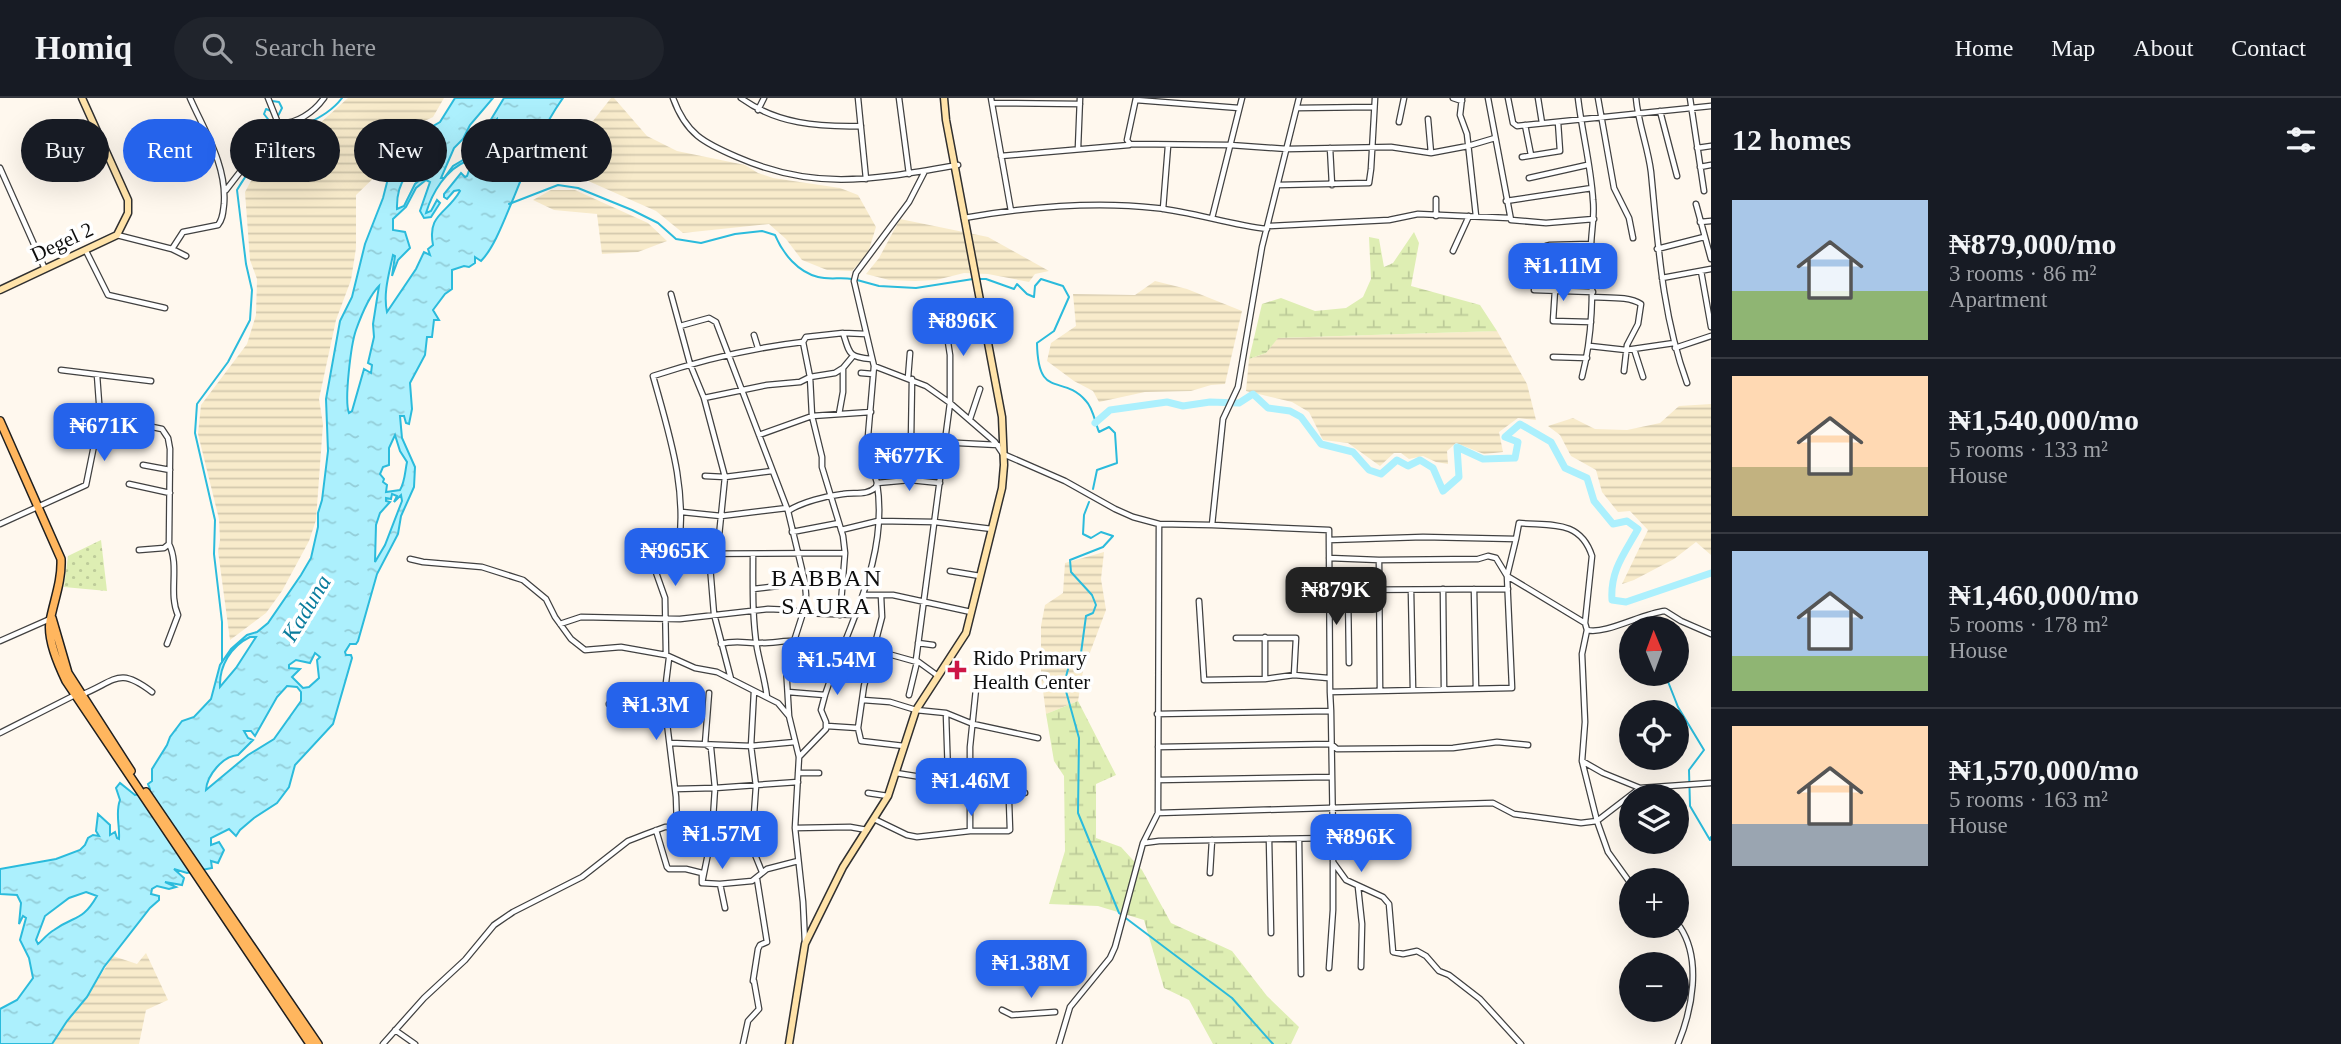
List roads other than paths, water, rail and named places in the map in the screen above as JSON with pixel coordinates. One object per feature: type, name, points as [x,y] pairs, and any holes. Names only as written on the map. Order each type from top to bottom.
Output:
[{"type":"main road","points":[[789,1044],[805,944],[843,867],[887,796],[916,710],[959,646],[972,612],[1002,488],[1006,439],[1004,408],[966,218],[946,98]]},
{"type":"main road","name":"Degel 2","points":[[0,290],[117,235],[128,213],[128,200],[83,100]]},
{"type":"main road","points":[[0,421],[61,559],[60,580],[52,618],[68,673],[78,695],[310,1044]]},
{"type":"main road","points":[[201,878],[318,1044]]},
{"type":"street","points":[[83,100],[93,98]]},
{"type":"street","points":[[172,249],[183,232],[221,223],[225,190],[221,167],[190,98]]},
{"type":"street","points":[[268,98],[276,119]]},
{"type":"street","points":[[299,119],[318,106],[324,98]]},
{"type":"street","points":[[673,98],[682,119],[694,135],[747,162],[782,174],[834,181],[909,174],[957,165]]},
{"type":"street","points":[[741,98],[758,110],[793,122],[826,127],[861,126]]},
{"type":"street","points":[[758,110],[764,98]]},
{"type":"street","points":[[858,98],[866,179]]},
{"type":"street","points":[[898,98],[909,174]]},
{"type":"street","points":[[1212,218],[1241,98]]},
{"type":"street","points":[[1212,526],[1223,419],[1238,387],[1267,227],[1299,98]]},
{"type":"street","points":[[1278,185],[1368,183],[1375,98]]},
{"type":"street","points":[[1399,122],[1404,98]]},
{"type":"street","points":[[1453,98],[1462,99],[1460,115],[1465,127],[1476,216]]},
{"type":"street","points":[[1488,98],[1509,218]]},
{"type":"street","points":[[1515,98],[1508,98],[1515,126],[1711,106]]},
{"type":"street","points":[[1538,98],[1542,123]]},
{"type":"street","points":[[1578,98],[1594,219],[1591,244],[1593,295],[1590,346],[1582,377]]},
{"type":"street","points":[[1598,98],[1614,188],[1629,218],[1633,238]]},
{"type":"street","points":[[1636,98],[1651,168],[1662,278],[1674,345],[1687,383]]},
{"type":"street","points":[[1690,98],[1704,191]]},
{"type":"street","points":[[1130,144],[1127,140],[1136,99],[1239,108]]},
{"type":"street","points":[[1011,211],[992,100],[1080,101],[1078,148]]},
{"type":"street","points":[[1297,108],[1374,107]]},
{"type":"street","points":[[1660,111],[1677,176]]},
{"type":"street","points":[[1428,119],[1431,153]]},
{"type":"street","points":[[1522,157],[1560,151],[1558,122]]},
{"type":"street","points":[[1525,125],[1531,156]]},
{"type":"street","points":[[1000,156],[1130,144],[1230,145],[1287,149],[1371,146],[1431,153],[1495,138]]},
{"type":"street","points":[[1163,209],[1168,146]]},
{"type":"street","points":[[1697,148],[1711,146]]},
{"type":"street","points":[[1330,148],[1332,185]]},
{"type":"street","points":[[1529,178],[1587,165]]},
{"type":"street","points":[[1700,167],[1711,165]]},
{"type":"street","points":[[0,168],[44,269]]},
{"type":"street","points":[[827,726],[821,710],[839,654],[872,572],[878,521],[877,483],[867,448],[874,366],[854,281],[856,273],[909,202],[925,171]]},
{"type":"street","points":[[225,190],[231,182]]},
{"type":"street","points":[[1506,201],[1592,188]]},
{"type":"street","points":[[1436,199],[1436,216]]},
{"type":"street","points":[[1696,204],[1711,259]]},
{"type":"street","points":[[966,218],[1069,206],[1121,205],[1163,209],[1267,227],[1389,220],[1418,214],[1509,218],[1515,221],[1546,223],[1594,219]]},
{"type":"street","points":[[1452,251],[1469,216]]},
{"type":"street","points":[[1700,222],[1711,221]]},
{"type":"street","points":[[117,235],[172,249],[186,256]]},
{"type":"street","points":[[1657,249],[1704,237]]},
{"type":"street","points":[[1542,258],[1546,246],[1591,244]]},
{"type":"street","points":[[86,251],[108,295],[165,308]]},
{"type":"street","points":[[1662,278],[1711,269]]},
{"type":"street","points":[[1701,271],[1711,327]]},
{"type":"street","points":[[1534,290],[1555,290],[1631,300],[1642,304],[1639,324],[1626,350],[1624,371]]},
{"type":"street","points":[[1555,290],[1553,321],[1591,322]]},
{"type":"street","points":[[671,294],[690,364],[704,398],[725,477],[719,536],[710,566],[714,614],[731,680]]},
{"type":"street","points":[[909,695],[917,662],[950,403],[950,355],[944,316]]},
{"type":"street","points":[[679,326],[713,319],[787,510],[804,582],[803,613],[786,666],[787,708],[799,757],[795,828],[805,944]]},
{"type":"street","points":[[840,615],[845,553],[832,496],[822,467],[812,416],[810,377],[803,342],[806,337],[843,333],[866,334]]},
{"type":"street","points":[[843,333],[850,354],[871,359]]},
{"type":"street","points":[[754,335],[758,348]]},
{"type":"street","points":[[1590,346],[1626,350],[1674,345],[1711,336]]},
{"type":"street","points":[[678,555],[682,512],[677,463],[653,376],[728,354],[803,342]]},
{"type":"street","points":[[1634,349],[1643,377]]},
{"type":"street","points":[[910,353],[911,441]]},
{"type":"street","points":[[704,398],[800,382],[810,377],[835,373],[853,356]]},
{"type":"street","points":[[1553,357],[1587,358]]},
{"type":"street","points":[[874,366],[910,379],[950,403],[998,445],[1003,454],[1065,481],[1133,517],[1159,524],[1329,530],[1328,678],[1333,838],[1333,910],[1329,968]]},
{"type":"street","points":[[839,414],[844,392],[843,368]]},
{"type":"street","points":[[61,370],[151,381]]},
{"type":"street","points":[[861,373],[873,374]]},
{"type":"street","points":[[0,524],[86,485],[100,416],[97,375]]},
{"type":"street","points":[[970,419],[980,389]]},
{"type":"street","points":[[759,435],[812,416],[871,412]]},
{"type":"street","points":[[100,416],[162,429],[168,438],[169,544],[173,552],[174,605],[178,615],[167,644]]},
{"type":"street","points":[[867,448],[911,441],[998,445]]},
{"type":"street","points":[[143,465],[170,471]]},
{"type":"street","points":[[705,476],[725,477],[772,471]]},
{"type":"street","points":[[877,483],[910,480],[940,483]]},
{"type":"street","points":[[682,512],[721,516],[787,510],[832,496],[867,493],[873,491],[877,483]]},
{"type":"street","points":[[129,484],[170,493]]},
{"type":"street","points":[[841,531],[878,521],[935,522],[993,529]]},
{"type":"street","points":[[792,532],[839,523]]},
{"type":"street","points":[[1330,692],[1512,688],[1507,576],[1519,523],[1565,526],[1580,535],[1589,546],[1592,556],[1585,623],[1587,630],[1582,654],[1585,722],[1582,761],[1597,821],[1608,852],[1620,868]]},
{"type":"street","points":[[1059,1044],[1070,1007],[1110,958],[1115,947],[1143,843],[1158,813],[1159,524]]},
{"type":"street","points":[[1329,540],[1423,537],[1516,540]]},
{"type":"street","points":[[139,550],[164,548],[169,544]]},
{"type":"street","points":[[677,827],[664,699],[668,656],[667,618],[665,598],[653,564],[660,556],[845,553]]},
{"type":"street","points":[[753,554],[756,643],[767,698]]},
{"type":"street","points":[[1329,558],[1496,558],[1507,576],[1585,623]]},
{"type":"street","points":[[410,559],[482,567],[523,580],[546,599],[559,624],[578,646],[585,650],[621,647],[668,656],[695,668],[713,670],[787,708]]},
{"type":"street","points":[[1379,560],[1380,691]]},
{"type":"street","points":[[950,571],[981,576]]},
{"type":"street","points":[[753,589],[778,586]]},
{"type":"street","points":[[1443,589],[1444,689]]},
{"type":"street","points":[[1474,589],[1476,689]]},
{"type":"street","points":[[1329,590],[1508,589]]},
{"type":"street","points":[[1348,591],[1349,663]]},
{"type":"street","points":[[1411,591],[1413,690]]},
{"type":"street","points":[[863,595],[893,595],[972,612]]},
{"type":"street","points":[[881,596],[882,617],[868,670],[858,728],[861,741],[904,746]]},
{"type":"street","points":[[1199,601],[1204,680],[1265,679],[1294,675],[1328,678]]},
{"type":"street","points":[[559,624],[581,617],[688,619],[714,614],[779,609],[803,613],[856,615]]},
{"type":"street","points":[[1587,630],[1597,631],[1665,611],[1711,634]]},
{"type":"street","points":[[0,641],[52,618]]},
{"type":"street","points":[[1265,637],[1265,679]]},
{"type":"street","points":[[1237,638],[1296,638],[1294,675]]},
{"type":"street","points":[[721,644],[738,641],[800,641],[818,645],[855,663],[861,670],[868,670]]},
{"type":"street","points":[[918,643],[933,645]]},
{"type":"street","points":[[874,650],[917,662],[938,676]]},
{"type":"street","points":[[0,733],[122,677],[134,678],[152,692]]},
{"type":"street","points":[[609,704],[630,703],[635,698],[656,698],[659,690],[666,688]]},
{"type":"street","points":[[970,831],[970,762],[976,689]]},
{"type":"street","points":[[709,847],[744,836],[753,829],[756,786],[751,746],[754,691]]},
{"type":"street","points":[[788,692],[825,695]]},
{"type":"street","points":[[705,744],[709,693]]},
{"type":"street","points":[[863,700],[890,702],[916,710],[946,713],[973,724],[1038,738]]},
{"type":"street","points":[[1157,714],[1331,711]]},
{"type":"street","points":[[896,773],[945,779],[948,774],[946,713]]},
{"type":"street","points":[[827,726],[858,728]]},
{"type":"street","points":[[799,757],[827,726]]},
{"type":"street","points":[[670,743],[751,746],[795,742]]},
{"type":"street","points":[[1157,747],[1331,744],[1337,749],[1453,748],[1497,742],[1528,745]]},
{"type":"street","points":[[702,883],[712,834],[715,788],[711,748],[705,744]]},
{"type":"street","points":[[1582,761],[1630,784]]},
{"type":"street","points":[[874,819],[917,837],[1010,830],[1008,773],[1001,768],[970,762]]},
{"type":"street","points":[[798,773],[819,773]]},
{"type":"street","points":[[1158,780],[1331,777]]},
{"type":"street","points":[[675,789],[798,782]]},
{"type":"street","points":[[1689,785],[1711,783]]},
{"type":"street","points":[[868,793],[887,796]]},
{"type":"street","points":[[970,795],[1025,793]]},
{"type":"street","points":[[1158,813],[1493,803],[1514,814],[1581,823],[1597,821],[1619,804]]},
{"type":"street","points":[[383,1044],[424,998],[465,960],[494,925],[513,912],[582,877],[628,841],[656,830],[677,827],[712,834]]},
{"type":"street","points":[[795,828],[860,827],[867,830]]},
{"type":"street","points":[[656,830],[667,867],[702,873],[702,883]]},
{"type":"street","points":[[1143,843],[1333,838]]},
{"type":"street","points":[[1269,839],[1271,933]]},
{"type":"street","points":[[1299,839],[1301,974]]},
{"type":"street","points":[[749,840],[762,872]]},
{"type":"street","points":[[1210,873],[1212,840]]},
{"type":"street","points":[[702,883],[752,881],[762,872],[798,861]]},
{"type":"street","points":[[1333,862],[1346,880],[1383,897],[1389,904],[1393,953],[1417,951],[1426,956],[1439,971],[1449,975],[1480,999],[1521,1044]]},
{"type":"street","points":[[743,1044],[748,1021],[759,1009],[753,981],[758,949],[760,944],[767,942],[757,879]]},
{"type":"street","points":[[720,884],[725,908]]},
{"type":"street","points":[[1358,886],[1362,924],[1361,967]]},
{"type":"street","points":[[1678,1044],[1687,1021],[1695,978],[1686,938]]},
{"type":"street","points":[[1002,1010],[1012,1015],[1055,1012]]},
{"type":"street","points":[[395,1030],[415,1044]]},
{"type":"water","points":[[455,98],[493,98],[475,119],[461,119],[461,141],[454,148],[447,164],[447,119],[442,119]]},
{"type":"water","points":[[504,98],[563,98],[550,119],[491,119]]},
{"type":"water","points":[[461,161],[447,176],[447,174]]},
{"type":"water","name":"Kaduna","points":[[461,173],[461,182],[521,182],[491,248],[481,261],[475,257],[475,263],[469,267],[452,270],[452,289],[433,310],[439,320],[434,320],[432,337],[427,337],[425,355],[410,383],[412,409],[409,424],[404,416],[400,416],[402,438],[415,467],[414,487],[401,516],[398,534],[377,574],[358,641],[356,644],[350,644],[345,652],[352,658],[333,724],[295,765],[289,787],[277,803],[254,818],[236,836],[229,829],[211,838],[211,845],[219,842],[224,850],[218,863],[211,861],[212,868],[187,873],[174,869],[184,878],[182,885],[165,882],[176,887],[169,889],[157,886],[152,889],[151,894],[159,896],[159,900],[104,967],[87,997],[52,1044],[0,1044],[0,1009],[17,1000],[33,978],[29,958],[20,940],[26,918],[23,916],[19,924],[21,903],[17,895],[0,894],[0,869],[56,859],[80,850],[88,838],[99,836],[96,831],[98,814],[110,825],[110,835],[115,832],[119,839],[120,800],[116,788],[120,783],[135,795],[148,793],[152,769],[170,737],[182,721],[194,717],[211,699],[220,665],[231,649],[247,635],[257,632],[268,623],[311,558],[328,451],[326,399],[340,321],[352,297],[365,244],[387,182],[403,182],[397,209],[404,206],[415,184],[424,182],[416,188],[406,207],[393,219],[393,230],[405,232],[410,248],[398,260],[392,276],[393,255],[386,291],[387,312],[416,269],[424,252],[430,255],[428,249],[433,245],[435,220],[460,191],[454,191],[447,199],[444,194]],"holes":[[[379,286],[373,324],[374,337],[368,363],[372,365],[371,373],[364,369],[352,411],[349,413],[348,385],[354,337],[366,307]],[[395,435],[407,462],[400,490],[386,492],[387,485],[380,474],[383,467],[389,465],[389,448]],[[392,494],[397,496],[394,502],[401,495],[402,501],[385,545],[375,562],[376,525],[380,513],[390,502],[386,501],[386,498],[391,499]],[[256,637],[220,687],[224,664],[232,651],[243,641]],[[315,653],[320,657],[317,660],[319,678],[309,687],[303,688],[292,677],[300,669],[289,668],[289,665],[296,660],[310,663]],[[287,686],[297,687],[301,692],[301,701],[274,739],[248,755],[206,790],[209,778],[217,767],[232,756],[238,755],[253,740],[248,738],[244,731],[251,731],[255,736],[277,697]],[[86,892],[97,896],[87,910],[61,925],[38,944],[36,940],[45,916],[69,898]]]},
{"type":"water","points":[[430,182],[441,182],[426,213],[431,211],[437,200],[440,203],[431,217],[424,218],[420,211]]},
{"type":"waterway","points":[[222,662],[222,622],[214,554],[215,520],[195,433],[197,404],[228,362],[250,320],[252,290],[237,190],[249,171],[271,148],[327,112],[342,98]]},
{"type":"waterway","points":[[272,101],[279,102],[282,108],[278,116]]},
{"type":"waterway","points":[[268,119],[264,114],[266,109],[271,111]]},
{"type":"waterway","points":[[509,204],[558,185],[578,188],[658,223],[676,239],[701,243],[735,234],[762,231],[775,235],[787,255],[798,267],[811,275],[852,279]]},
{"type":"waterway","points":[[857,280],[879,286],[916,288],[973,279]]},
{"type":"waterway","points":[[978,279],[986,279],[1014,289],[1017,284],[1034,297],[1035,286],[1041,279],[1063,286],[1069,297],[1054,331],[1037,343],[1038,361],[1047,379],[1077,393],[1086,401],[1099,432],[1109,427],[1115,433],[1117,463],[1097,470],[1093,489]]},
{"type":"waterway","points":[[1095,423],[1110,410],[1167,402],[1183,406],[1210,402],[1239,403],[1253,394],[1268,408],[1290,411],[1301,417],[1321,444],[1353,452],[1369,470],[1381,474],[1397,460],[1408,466],[1420,460],[1433,468],[1443,491],[1459,477],[1457,447],[1483,459],[1515,458],[1518,442],[1505,437],[1520,424],[1551,442],[1565,468],[1587,478],[1594,501],[1613,524],[1627,521],[1638,529],[1616,571],[1612,600],[1626,602],[1711,573]]},
{"type":"waterway","points":[[1089,502],[1084,515],[1083,534],[1091,538],[1101,532],[1113,536],[1103,547],[1070,560],[1071,572],[1092,595],[1096,605],[1093,613],[1086,616],[1081,653],[1071,658],[1064,684],[1079,738],[1078,813],[1119,913],[1232,998],[1273,1044]]},
{"type":"waterway","points":[[1670,686],[1678,707],[1704,750],[1689,770],[1690,806],[1710,840],[1711,837]]},
{"type":"place","name":"Rido Primary Health Center","points":[[957,670]]},
{"type":"district","name":"BABBAN SAURA","points":[[827,592]]}]
